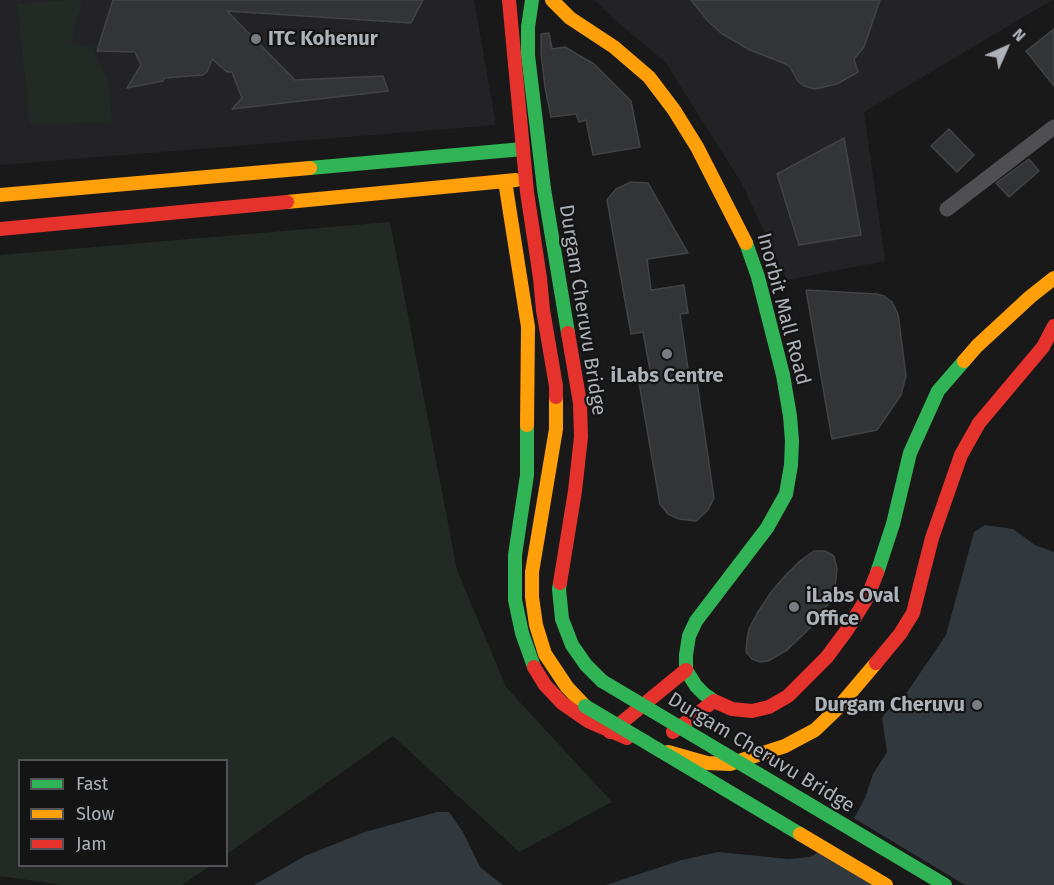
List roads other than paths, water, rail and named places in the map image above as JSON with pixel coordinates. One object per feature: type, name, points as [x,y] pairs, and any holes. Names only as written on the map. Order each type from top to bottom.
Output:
[{"type":"main road","name":"Durgam Cheruvu Bridge","points":[[509,0],[526,179],[543,310],[556,386],[556,429],[532,572],[532,597],[536,625],[545,654],[567,687],[585,706],[886,885]]},
{"type":"main road","name":"Durgam Cheruvu Bridge","points":[[532,0],[528,27],[528,55],[544,189],[580,404],[581,437],[575,491],[559,589],[562,619],[572,645],[586,665],[602,681],[945,885]]},
{"type":"main road","name":"Inorbit Mall Road","points":[[552,0],[570,18],[614,47],[649,77],[674,110],[697,147],[745,239],[762,293],[783,375],[792,441],[786,494],[767,528],[696,621],[689,636],[686,670]]},
{"type":"main road","points":[[0,195],[524,149]]},
{"type":"main road","points":[[0,229],[526,179]]},
{"type":"main road","points":[[504,181],[528,327],[527,475],[515,555],[515,600],[522,633],[532,664],[545,685],[562,703],[588,721],[610,732],[672,754],[707,763],[730,764],[785,746],[815,730],[837,709],[900,634],[913,613],[932,538],[961,455],[980,423],[1043,347],[1054,326]]},
{"type":"main road","points":[[610,732],[686,670],[696,686],[714,701],[732,710],[752,711],[769,707],[788,696],[827,657],[867,598],[893,524],[910,453],[938,391],[977,346],[1054,278]]},
{"type":"main road","points":[[673,732],[714,701]]},
{"type":"street","points":[[947,209],[1054,127]]},
{"type":"place","name":"ITC Kohenur","points":[[256,39]]},
{"type":"place","name":"iLabs Centre","points":[[667,354]]},
{"type":"place","name":"iLabs Oval Office","points":[[794,607]]},
{"type":"place","name":"Durgam Cheruvu","points":[[977,705]]}]
